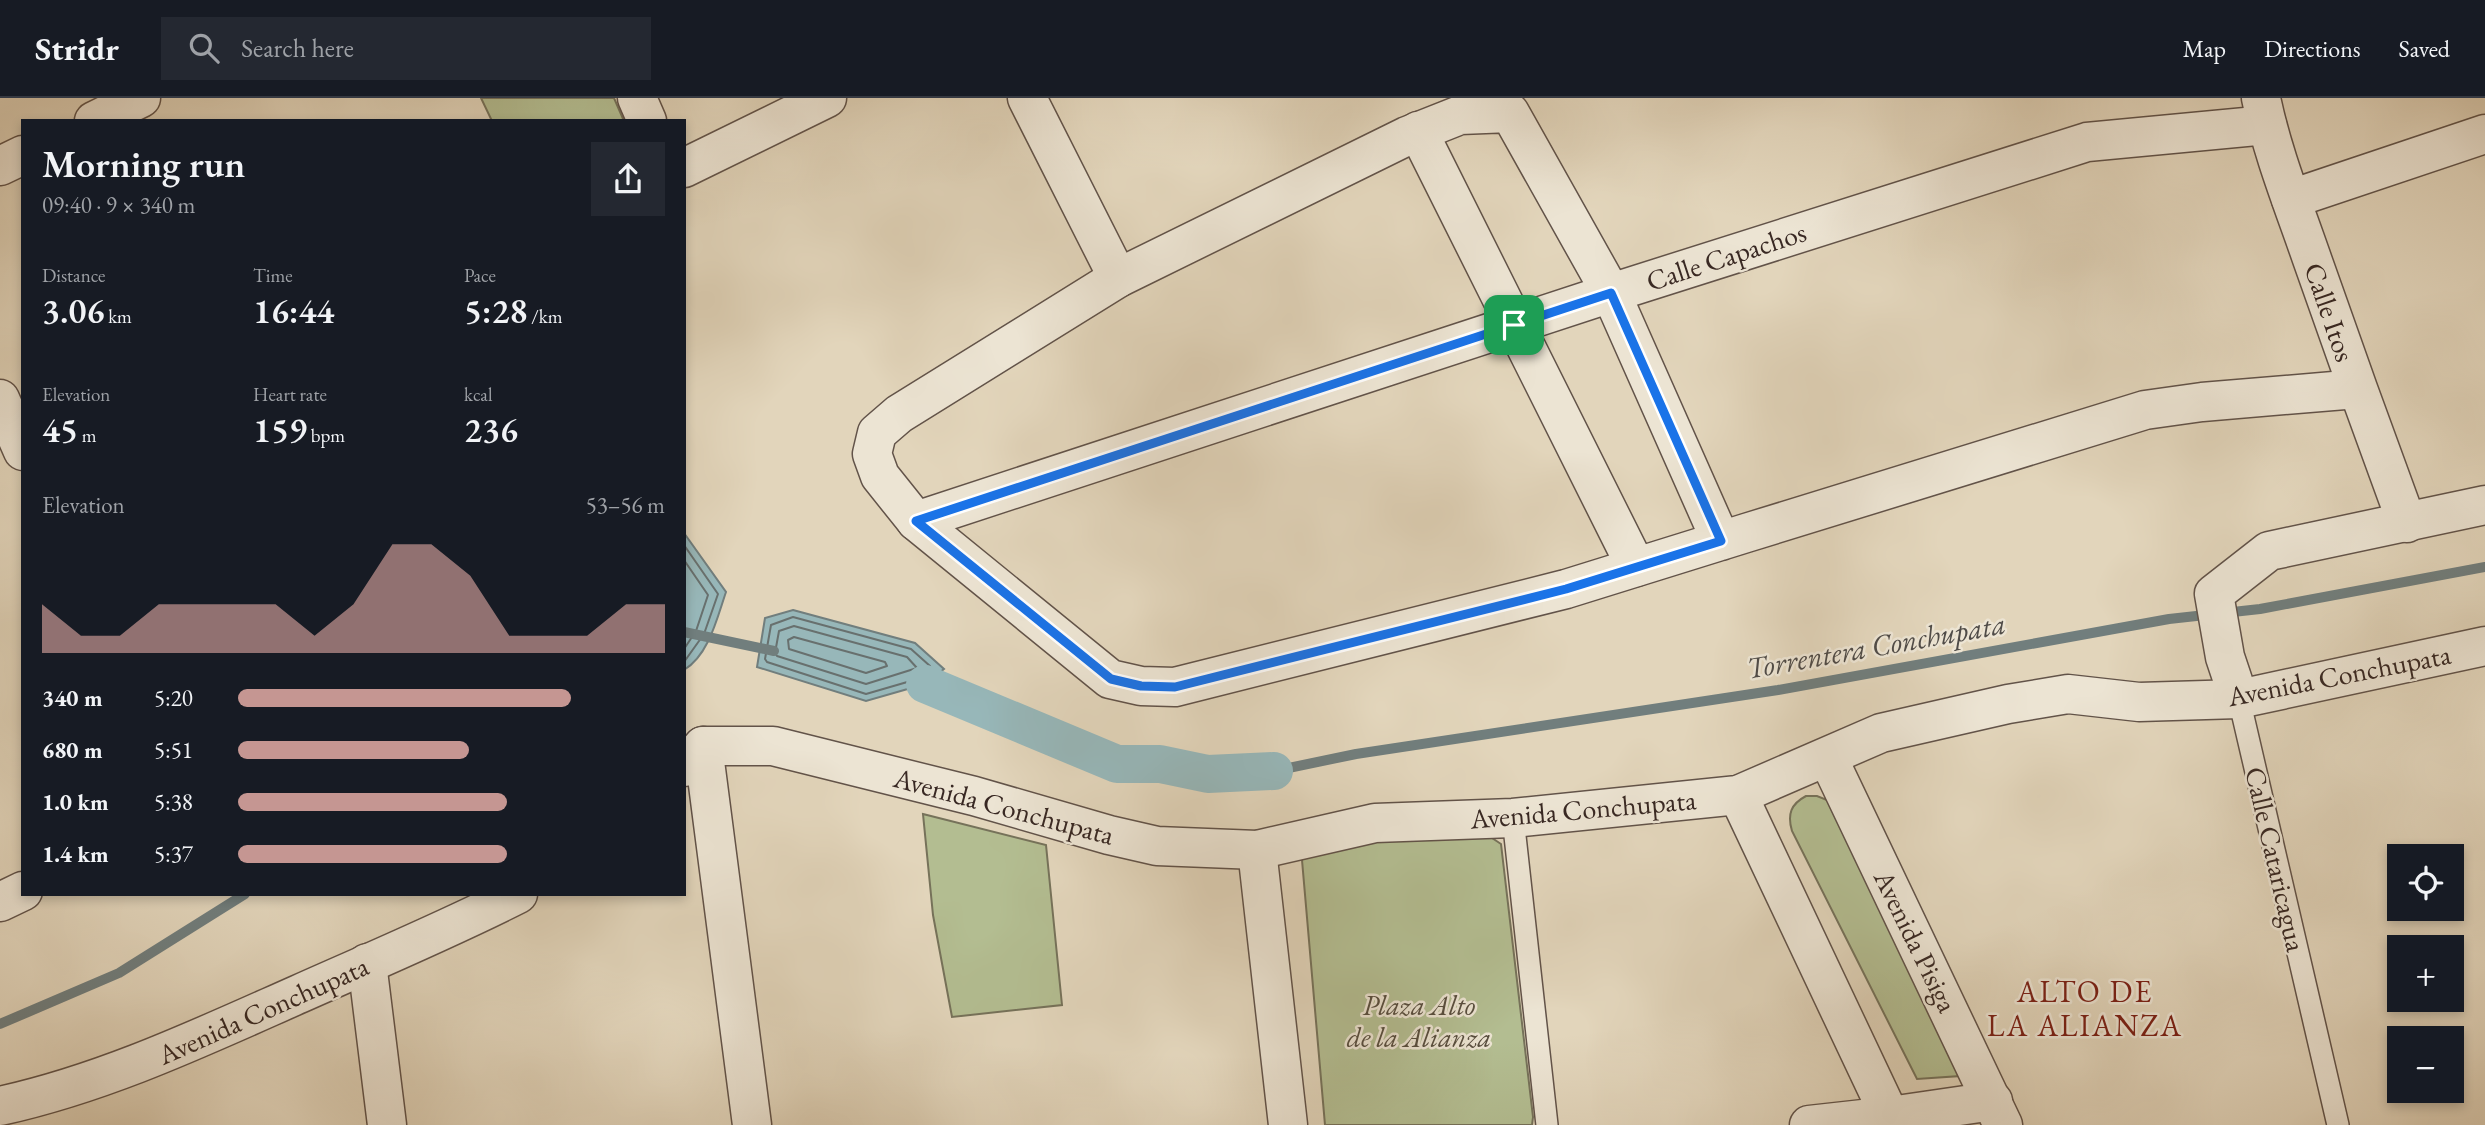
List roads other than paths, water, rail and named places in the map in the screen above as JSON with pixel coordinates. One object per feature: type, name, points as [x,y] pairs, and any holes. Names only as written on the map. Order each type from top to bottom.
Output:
[{"type":"street","points":[[98,119],[141,98]]},
{"type":"street","points":[[637,98],[646,119]]},
{"type":"street","points":[[686,167],[827,98]]},
{"type":"street","points":[[1027,98],[1118,278]]},
{"type":"street","name":"Calle Itos","points":[[2264,112],[2357,390],[2407,523]]},
{"type":"street","name":"Calle Capachos","points":[[916,521],[1611,293],[2087,142],[2264,112]]},
{"type":"street","points":[[1721,541],[1611,293],[1510,113],[1460,115],[1418,131],[1118,278],[899,414],[877,433],[872,454],[880,475],[916,521],[1111,679],[1141,686],[1175,687],[1566,589],[2145,410],[2215,401],[2357,390]]},
{"type":"street","points":[[1418,131],[1636,567]]},
{"type":"street","points":[[2291,199],[2485,134]]},
{"type":"street","points":[[0,166],[21,156]]},
{"type":"street","points":[[0,399],[21,446]]},
{"type":"street","points":[[2407,523],[2485,505]]},
{"type":"street","name":"Calle Cataricagua","points":[[2239,699],[2225,657],[2214,594],[2269,551],[2407,523]]},
{"type":"street","name":"Avenida Conchupata","points":[[694,757],[773,746],[974,796],[1157,846],[1257,850],[1375,823],[1513,818],[1738,795],[1881,733],[2008,704],[2068,694],[2139,702],[2239,699],[2485,646]]},
{"type":"street","points":[[694,757],[752,1125]]},
{"type":"street","name":"Avenida Pisiga","points":[[1828,758],[1998,1113]]},
{"type":"street","points":[[1738,795],[1892,1121]]},
{"type":"street","points":[[1257,850],[1288,1125]]},
{"type":"street","points":[[0,902],[21,892]]},
{"type":"street","name":"Avenida Conchupata","points":[[0,1106],[47,1096],[139,1064],[456,926],[514,896]]},
{"type":"street","points":[[368,963],[387,1125]]},
{"type":"street","points":[[1809,1125],[1998,1113]]},
{"type":"lane","name":"Calle Cataricagua","points":[[2239,699],[2338,1125]]},
{"type":"lane","points":[[1513,818],[1547,1125]]},
{"type":"water","points":[[686,536],[726,592],[706,646],[686,668]]},
{"type":"water","points":[[793,610],[915,643],[944,669],[925,684],[866,701],[757,667],[765,618]]},
{"type":"waterway","name":"Torrentera Conchupata","points":[[1274,771],[1356,754],[1778,690],[2169,619],[2260,609],[2485,567]]},
{"type":"waterway","points":[[686,632],[774,651]]},
{"type":"waterway","points":[[925,684],[1117,764],[1160,764],[1208,774],[1274,771]]},
{"type":"waterway","points":[[0,1024],[119,973],[242,896]]},
{"type":"district","name":"ALTO DE LA ALIANZA","points":[[2085,1009]]},
{"type":"park label","name":"Plaza Alto de la Alianza","points":[[1419,1021]]}]
